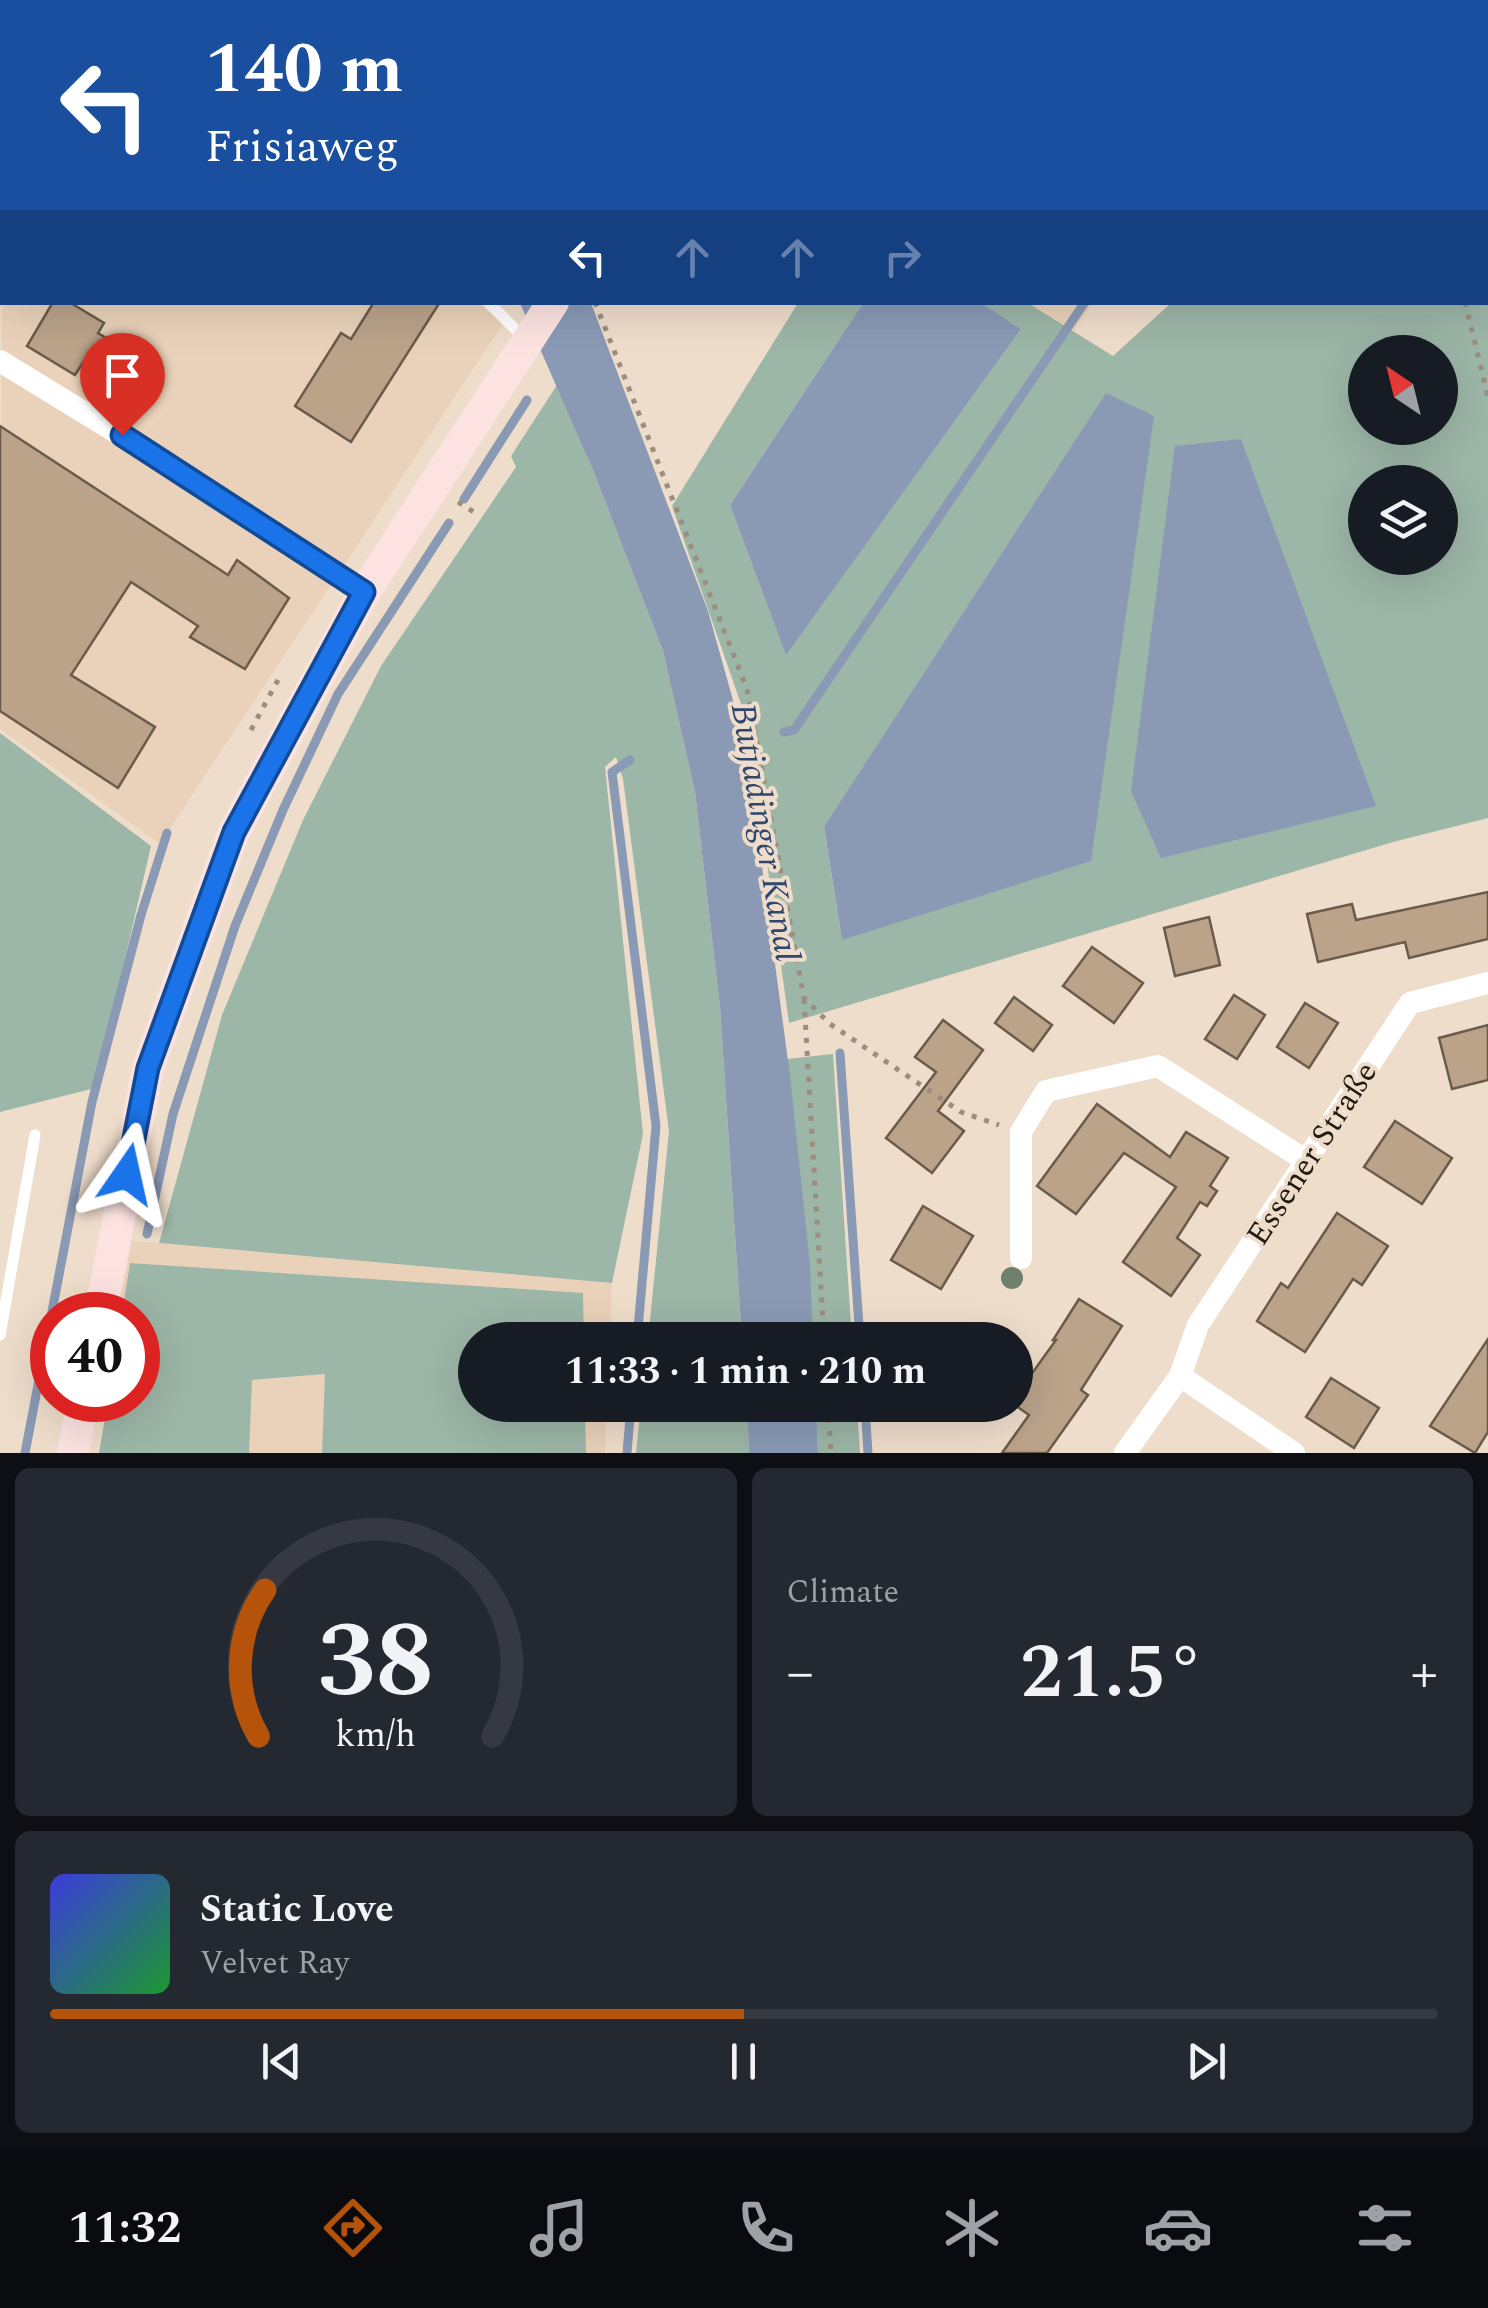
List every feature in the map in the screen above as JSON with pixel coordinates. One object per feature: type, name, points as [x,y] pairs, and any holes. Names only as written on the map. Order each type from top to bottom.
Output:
[{"type":"street","points":[[104,1292],[148,1068],[234,832],[364,592],[551,305]]},
{"type":"street","points":[[0,361],[364,592]]},
{"type":"street","name":"Essener Straße","points":[[1125,1453],[1180,1376],[1198,1325],[1410,1003],[1488,984]]},
{"type":"street","points":[[1021,1258],[1021,1132],[1046,1091],[1158,1066],[1305,1160]]},
{"type":"street","points":[[1180,1376],[1294,1453]]},
{"type":"street","points":[[72,1453],[78,1422]]},
{"type":"lane","points":[[491,305],[529,343]]},
{"type":"lane","points":[[0,1335],[35,1135]]},
{"type":"path","points":[[596,305],[748,689],[804,998],[823,1322]]},
{"type":"path","points":[[1465,305],[1488,398]]},
{"type":"path","points":[[804,998],[830,1024],[961,1112],[1021,1132]]},
{"type":"path","points":[[829,1422],[831,1453]]},
{"type":"shaded area","points":[[1,305],[481,305],[503,324],[160,844],[0,729]]},
{"type":"shaded area","points":[[1031,305],[1092,305],[1074,331]]},
{"type":"shaded area","points":[[132,1241],[612,1283],[611,1322],[584,1322],[583,1293],[131,1263],[126,1292],[122,1292]]},
{"type":"shaded area","points":[[326,1374],[322,1453],[249,1453],[251,1380]]},
{"type":"shaded area","points":[[585,1422],[606,1422],[605,1453],[586,1453]]},
{"type":"green space","points":[[797,305],[862,305],[730,505],[786,654],[1021,329],[985,305],[1031,305],[1113,356],[1169,305],[1488,305],[1488,818],[1393,842],[789,1023],[748,724],[672,506]],"holes":[[[1106,394],[1153,416],[842,940],[824,828]]]},
{"type":"green space","points":[[557,385],[663,651],[695,792],[720,1007],[741,1322],[650,1322],[669,1131],[623,779],[616,757],[605,767],[643,1134],[612,1283],[159,1243],[222,1015],[303,820],[381,666],[516,467],[511,456]]},
{"type":"green space","points":[[0,733],[151,846],[95,1088],[0,1112]]},
{"type":"green space","points":[[833,1054],[851,1322],[812,1322],[787,1059]]},
{"type":"green space","points":[[130,1263],[583,1293],[584,1322],[458,1322],[458,1422],[585,1422],[586,1453],[322,1453],[325,1374],[252,1380],[249,1453],[99,1453],[104,1422],[160,1422],[160,1292],[126,1292]]},
{"type":"green space","points":[[639,1422],[748,1422],[749,1453],[636,1453]]},
{"type":"green space","points":[[817,1422],[858,1422],[860,1453],[818,1453]]},
{"type":"water","points":[[521,305],[592,305],[708,611],[740,725],[753,799],[790,1076],[812,1322],[741,1322],[720,1007],[695,792],[663,651],[593,470]]},
{"type":"water","points":[[862,305],[985,305],[1021,329],[786,655],[730,505]]},
{"type":"water","points":[[1106,393],[1154,416],[1091,861],[842,940],[824,827]]},
{"type":"water","points":[[1241,439],[1376,806],[1161,858],[1131,791],[1175,446]]},
{"type":"water","points":[[748,1422],[817,1422],[818,1453],[749,1453]]},
{"type":"building","points":[[51,305],[74,305],[104,323],[98,333],[157,369],[141,395],[84,361],[75,375],[27,346]]},
{"type":"building","points":[[372,305],[438,305],[351,442],[295,406],[341,333],[351,339]]},
{"type":"building","points":[[0,426],[228,575],[237,560],[289,598],[245,669],[190,637],[198,626],[131,582],[71,675],[155,727],[118,788],[0,711]]},
{"type":"building","points":[[1488,892],[1488,939],[1409,958],[1405,942],[1318,962],[1307,914],[1352,904],[1356,920]]},
{"type":"building","points":[[1209,917],[1220,965],[1175,976],[1164,928]]},
{"type":"building","points":[[1092,947],[1143,983],[1114,1023],[1063,986]]},
{"type":"building","points":[[1234,995],[1265,1015],[1237,1059],[1205,1039]]},
{"type":"building","points":[[1014,997],[1052,1025],[1033,1051],[995,1023]]},
{"type":"building","points":[[1305,1003],[1338,1023],[1309,1068],[1277,1047]]},
{"type":"building","points":[[943,1020],[983,1050],[938,1111],[964,1131],[932,1173],[886,1138],[936,1072],[915,1057]]},
{"type":"building","points":[[1488,1025],[1488,1080],[1452,1089],[1439,1038]]},
{"type":"building","points":[[1097,1104],[1170,1157],[1186,1132],[1228,1158],[1210,1186],[1217,1191],[1207,1206],[1200,1202],[1177,1238],[1200,1255],[1171,1296],[1123,1262],[1176,1187],[1124,1153],[1076,1214],[1037,1186]]},
{"type":"building","points":[[1395,1121],[1452,1158],[1422,1204],[1364,1167]]},
{"type":"building","points":[[923,1206],[973,1236],[941,1289],[891,1260]]},
{"type":"building","points":[[1337,1213],[1388,1246],[1362,1285],[1353,1279],[1305,1352],[1257,1321],[1281,1283],[1288,1288]]},
{"type":"building","points":[[1079,1299],[1122,1326],[1081,1390],[1088,1395],[1047,1453],[1002,1453],[1024,1422],[1033,1422],[1033,1372]]},
{"type":"building","points":[[1488,1339],[1488,1432],[1475,1453],[1430,1426]]},
{"type":"building","points":[[1331,1378],[1379,1408],[1354,1448],[1306,1417]]},
{"type":"waterway","name":"Butjadinger Kanal","points":[[784,732],[794,730],[1083,305]]},
{"type":"waterway","points":[[464,499],[527,400]]},
{"type":"waterway","points":[[147,1234],[173,1114],[235,926],[283,810],[338,694],[449,523]]},
{"type":"waterway","points":[[630,760],[612,772],[656,1126],[639,1322]]},
{"type":"waterway","points":[[25,1453],[92,1102],[141,915],[167,833]]},
{"type":"waterway","points":[[840,1053],[859,1322]]},
{"type":"waterway","points":[[627,1453],[630,1422]]},
{"type":"waterway","points":[[866,1422],[868,1453]]},
{"type":"route","points":[[122,435],[364,592],[234,832],[148,1068],[127,1174]]}]
